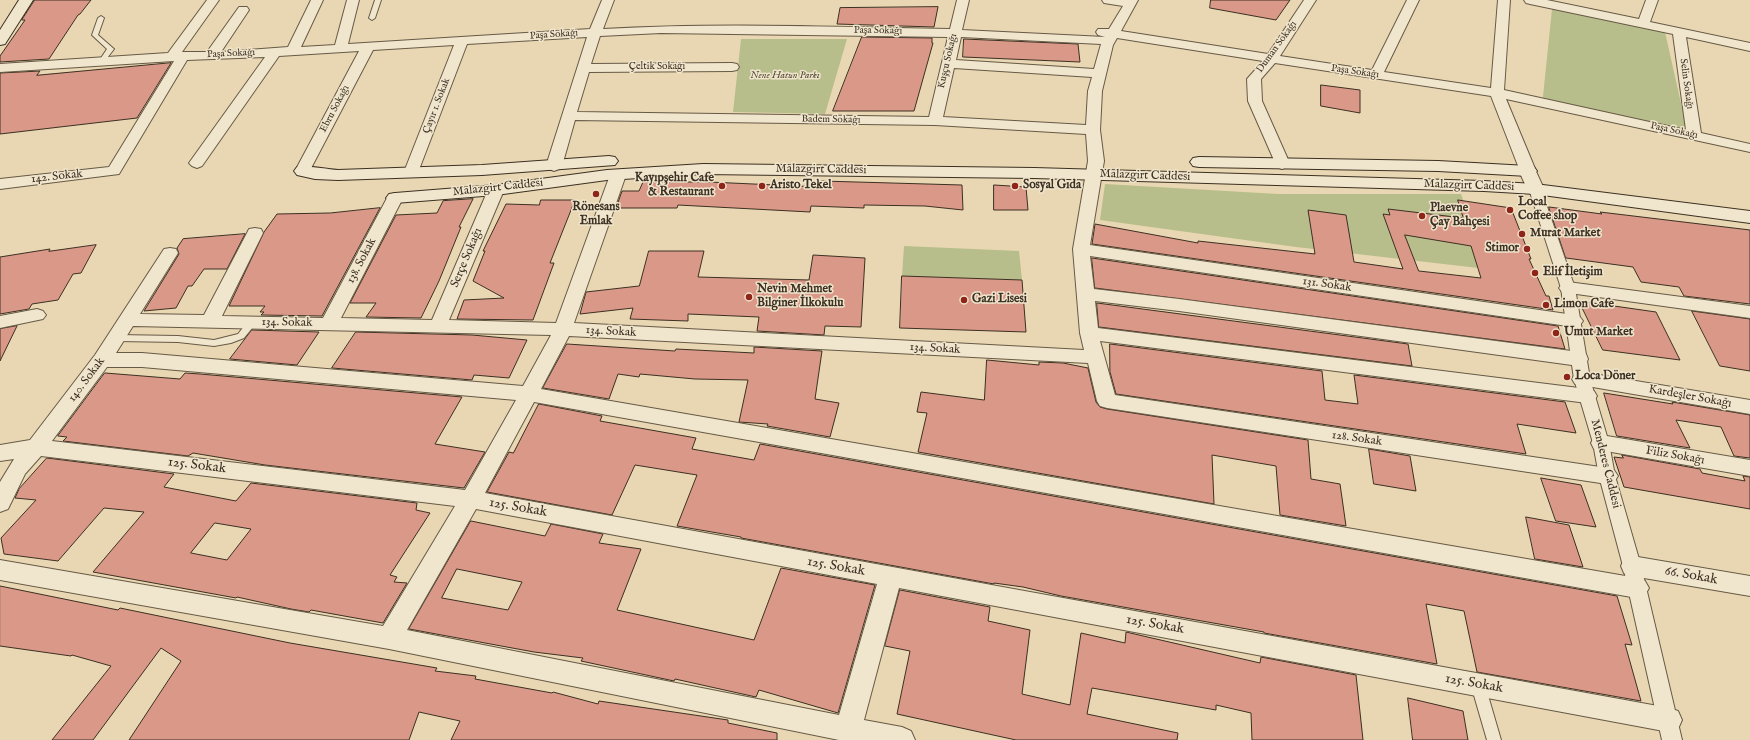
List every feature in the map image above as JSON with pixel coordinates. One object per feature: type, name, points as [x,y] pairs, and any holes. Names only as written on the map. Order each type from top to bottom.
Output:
[{"type":"main road","points":[[0,40],[26,0]]},
{"type":"main road","name":"Malazgirt Caddesi","points":[[303,171],[315,174],[338,175],[482,170],[723,154],[1096,168],[1535,189],[1750,217]]},
{"type":"main road","name":"Malazgirt Caddesi","points":[[395,198],[496,190],[618,175],[703,169],[1096,168],[1282,164],[1438,166],[1528,171]]},
{"type":"main road","points":[[1528,171],[1535,189]]},
{"type":"main road","points":[[395,198],[412,172]]},
{"type":"street","points":[[178,56],[213,0]]},
{"type":"street","points":[[293,51],[318,0]]},
{"type":"street","points":[[340,48],[353,0]]},
{"type":"street","points":[[554,166],[583,68],[608,0]]},
{"type":"street","name":"Kuşçu Sokağı","points":[[935,121],[963,0]]},
{"type":"street","points":[[1094,357],[1088,332],[1080,249],[1096,168],[1093,130],[1095,91],[1112,37],[1132,1],[1108,0]]},
{"type":"street","name":"Duman Sokağı","points":[[1282,164],[1255,101],[1254,79],[1271,59],[1310,0]]},
{"type":"street","points":[[1376,75],[1414,0]]},
{"type":"street","points":[[1504,0],[1497,93],[1528,171]]},
{"type":"street","points":[[1530,0],[1750,47]]},
{"type":"street","points":[[1643,24],[1652,0]]},
{"type":"street","points":[[211,56],[243,10]]},
{"type":"street","name":"Paşa Sokağı","points":[[0,68],[178,56],[211,56],[661,29],[956,27],[1112,37],[1497,93],[1750,148]]},
{"type":"street","name":"Selin Sokağı","points":[[1678,32],[1694,135]]},
{"type":"street","name":"Çayır 1. Sokak","points":[[412,172],[462,40]]},
{"type":"street","name":"Ebru Sokağı","points":[[303,171],[368,47]]},
{"type":"street","points":[[197,163],[275,52]]},
{"type":"street","name":"142. Sokak","points":[[0,184],[114,171],[178,56]]},
{"type":"street","points":[[948,64],[1100,73]]},
{"type":"street","name":"Çeltik Sokağı","points":[[583,68],[732,67]]},
{"type":"street","name":"Badem Sokağı","points":[[568,116],[935,121],[1093,130]]},
{"type":"street","points":[[389,638],[471,499],[530,394],[563,329],[618,175]]},
{"type":"street","name":"Menderes Caddesi","points":[[1535,189],[1568,288],[1584,387],[1632,566],[1670,730]]},
{"type":"street","name":"Serçe Sokağı","points":[[438,326],[496,190]]},
{"type":"street","name":"138. Sokak","points":[[329,324],[395,198]]},
{"type":"street","points":[[210,322],[255,233]]},
{"type":"street","name":"131. Sokak","points":[[1080,249],[1574,321]]},
{"type":"street","name":"140. Sokak","points":[[0,503],[17,469],[102,360],[170,253]]},
{"type":"street","points":[[1568,288],[1750,312]]},
{"type":"street","points":[[1085,294],[1179,305],[1579,359]]},
{"type":"street","points":[[0,322],[37,316]]},
{"type":"street","name":"134. Sokak","points":[[128,320],[563,329],[1094,357]]},
{"type":"street","name":"Kardeşler Sokağı","points":[[1088,332],[1584,387],[1750,408]]},
{"type":"street","name":"128. Sokak","points":[[1094,357],[1107,401],[1607,476]]},
{"type":"street","points":[[102,360],[142,360],[530,394],[1637,588]]},
{"type":"street","name":"Filiz Sokağı","points":[[1600,443],[1750,468]]},
{"type":"street","name":"125. Sokak","points":[[0,452],[36,446],[471,499],[1478,685],[1670,730]]},
{"type":"street","name":"66. Sokak","points":[[1632,566],[1750,586]]},
{"type":"street","points":[[0,570],[389,638],[902,740]]},
{"type":"street","points":[[848,730],[890,576]]},
{"type":"lane","points":[[372,18],[378,0]]},
{"type":"lane","points":[[101,18],[95,34],[111,49],[102,61]]},
{"type":"lane","points":[[117,338],[178,339],[214,343],[231,340],[241,336],[252,322]]},
{"type":"lane","points":[[1478,685],[1494,740]]},
{"type":"green space","points":[[1552,9],[1665,32],[1689,139],[1542,106]]},
{"type":"green space","name":"Nene Hatun Parkı","points":[[741,39],[847,39],[825,114],[733,112]]},
{"type":"green space","points":[[1105,184],[1278,194],[1461,194],[1487,269],[1296,247],[1100,220]]},
{"type":"green space","points":[[904,246],[1019,251],[1022,280],[902,276]]},
{"type":"building","points":[[35,0],[91,0],[78,15],[49,59],[0,62],[0,56],[25,20],[22,20]]},
{"type":"building","points":[[1211,0],[1290,0],[1276,20],[1210,8]]},
{"type":"building","points":[[938,7],[934,27],[837,24],[840,8]]},
{"type":"building","points":[[862,37],[932,38],[933,43],[914,111],[833,111]]},
{"type":"building","points":[[964,39],[1078,44],[1080,62],[963,57]]},
{"type":"building","points":[[171,63],[137,118],[0,134],[0,73],[40,71],[37,75]]},
{"type":"building","points":[[1321,85],[1360,90],[1360,113],[1321,106]]},
{"type":"building","points":[[821,181],[962,185],[963,210],[925,206],[864,205],[864,208],[811,206],[810,212],[678,205],[677,208],[616,208],[622,191],[639,191],[643,182],[709,182],[820,187]]},
{"type":"building","points":[[994,185],[1026,187],[1028,210],[994,210]]},
{"type":"building","points":[[473,199],[459,227],[461,227],[439,281],[421,318],[366,317],[376,303],[350,303],[396,215],[437,213],[443,201]]},
{"type":"building","points":[[541,200],[575,200],[550,263],[554,263],[533,320],[457,319],[464,300],[504,298],[473,281],[485,251],[483,251],[506,204],[539,205]]},
{"type":"building","points":[[1458,200],[1511,208],[1531,259],[1529,259],[1546,296],[1549,296],[1553,310],[1092,244],[1095,224],[1198,243],[1198,241],[1315,254],[1308,210],[1346,215],[1354,262],[1403,269],[1383,214],[1390,215],[1388,209],[1463,218]],"holes":[[[1405,235],[1471,246],[1481,278],[1419,271]]]},
{"type":"building","points":[[1549,207],[1750,230],[1750,304],[1684,296],[1679,287],[1641,282],[1633,267],[1566,258]]},
{"type":"building","points":[[380,208],[322,316],[261,315],[264,312],[260,312],[265,306],[229,306],[264,232],[277,214],[330,213]]},
{"type":"building","points":[[245,234],[227,269],[204,269],[192,286],[188,286],[176,308],[144,311],[179,254],[177,248],[183,239]]},
{"type":"building","points":[[96,245],[81,273],[73,274],[58,300],[32,304],[29,309],[0,314],[0,257],[50,249],[49,251]]},
{"type":"building","name":"Nevin Mehmet Bilginer İlkokulu","points":[[649,251],[704,251],[698,277],[809,280],[813,255],[865,258],[861,327],[825,326],[824,335],[757,331],[759,317],[688,314],[688,321],[630,319],[633,308],[580,314],[586,292],[639,286]]},
{"type":"building","points":[[1092,258],[1558,326],[1565,349],[1095,288]]},
{"type":"building","points":[[902,276],[1022,280],[1026,332],[900,328]]},
{"type":"building","points":[[1579,301],[1656,312],[1680,360],[1603,350]]},
{"type":"building","points":[[1097,303],[1408,344],[1412,366],[1099,327]]},
{"type":"building","points":[[1692,311],[1750,319],[1750,371],[1720,366]]},
{"type":"building","points":[[17,326],[0,361],[0,329]]},
{"type":"building","points":[[252,330],[319,332],[297,365],[230,359]]},
{"type":"building","points":[[356,332],[472,335],[527,340],[509,378],[474,375],[472,380],[332,368]]},
{"type":"building","points":[[567,344],[675,351],[676,349],[754,353],[754,347],[822,351],[815,399],[839,403],[830,437],[767,426],[768,424],[739,422],[748,380],[695,379],[640,374],[639,377],[618,374],[609,399],[543,388]]},
{"type":"building","points":[[1110,344],[1322,371],[1325,400],[1358,404],[1354,375],[1565,402],[1576,433],[1517,424],[1526,454],[1116,394],[1110,372]]},
{"type":"building","points":[[987,360],[1039,365],[1039,362],[1063,363],[1088,368],[1096,402],[1100,407],[1107,409],[1308,440],[1311,479],[1340,484],[1346,526],[1280,515],[1276,466],[1212,455],[1214,504],[918,452],[927,413],[917,412],[921,392],[984,400]]},
{"type":"building","points":[[105,373],[180,379],[185,373],[200,374],[462,397],[435,444],[485,452],[464,488],[265,465],[193,453],[188,456],[63,441],[67,437],[58,436]]},
{"type":"building","points":[[1604,393],[1673,404],[1672,402],[1750,415],[1750,458],[1734,456],[1721,427],[1676,420],[1690,448],[1617,436]]},
{"type":"building","points":[[539,404],[602,416],[600,421],[696,438],[692,449],[754,460],[760,444],[1617,596],[1632,645],[1625,644],[1641,701],[1477,672],[1464,611],[1426,604],[1437,664],[1061,596],[1023,587],[994,584],[677,526],[697,475],[635,465],[612,515],[487,492],[509,452],[513,453]]},
{"type":"building","points":[[1369,449],[1410,456],[1416,491],[1374,484]]},
{"type":"building","points":[[1622,455],[1700,469],[1702,473],[1745,481],[1743,476],[1750,477],[1750,509],[1624,487],[1614,457],[1623,458]]},
{"type":"building","points":[[47,458],[174,474],[164,487],[236,501],[251,483],[417,503],[416,510],[430,513],[390,575],[397,577],[394,582],[407,583],[383,623],[311,610],[309,612],[291,609],[237,597],[93,572],[144,512],[104,508],[58,561],[4,554],[1,538],[36,500],[15,498],[19,489]],"holes":[[[215,523],[251,529],[227,560],[191,553]]]},
{"type":"building","points":[[1541,478],[1581,485],[1596,527],[1556,521]]},
{"type":"building","points":[[1526,517],[1569,525],[1583,567],[1535,559]]},
{"type":"building","points":[[471,521],[545,536],[551,524],[603,534],[599,543],[641,549],[617,610],[754,640],[781,568],[875,585],[838,713],[759,690],[756,697],[675,679],[674,681],[581,661],[583,658],[534,652],[409,629]],"holes":[[[457,569],[522,582],[508,610],[442,598]]]},
{"type":"building","points":[[0,586],[118,610],[120,608],[290,643],[437,668],[435,671],[476,676],[475,679],[553,692],[598,704],[599,701],[728,720],[728,723],[777,733],[777,740],[451,740],[460,721],[419,712],[409,740],[129,740],[181,661],[161,648],[93,740],[52,740],[111,666],[72,655],[0,646]]},
{"type":"building","points":[[900,590],[990,607],[988,621],[1030,630],[1022,694],[1070,705],[1081,633],[1125,643],[1126,632],[1260,663],[1261,657],[1356,675],[1363,740],[1252,740],[1251,713],[1216,705],[1216,710],[1092,688],[1087,714],[1178,733],[1177,740],[1016,740],[897,714],[910,651],[885,646]]},
{"type":"building","points":[[1408,698],[1463,711],[1468,740],[1413,740]]},
{"type":"place","name":"Kayıpşehir Cafe & Restaurant","points":[[722,186]]},
{"type":"place","name":"Aristo Tekel","points":[[762,186]]},
{"type":"place","name":"Sosyal Gıda","points":[[1015,186]]},
{"type":"place","name":"Rönesans Emlak","points":[[596,194]]},
{"type":"place","name":"Local Coffee shop","points":[[1510,210]]},
{"type":"place","name":"Plaevne Çay Bahçesi","points":[[1422,216]]},
{"type":"place","name":"Murat Market","points":[[1522,234]]},
{"type":"place","name":"Stimor","points":[[1527,249]]},
{"type":"place","name":"Elif İletişim","points":[[1535,273]]},
{"type":"place","name":"Nevin Mehmet Bilginer İlkokulu","points":[[749,297]]},
{"type":"place","name":"Gazi Lisesi","points":[[964,300]]},
{"type":"place","name":"Limon Cafe","points":[[1546,305]]},
{"type":"place","name":"Umut Market","points":[[1556,333]]},
{"type":"place","name":"Loca Döner","points":[[1567,377]]}]
